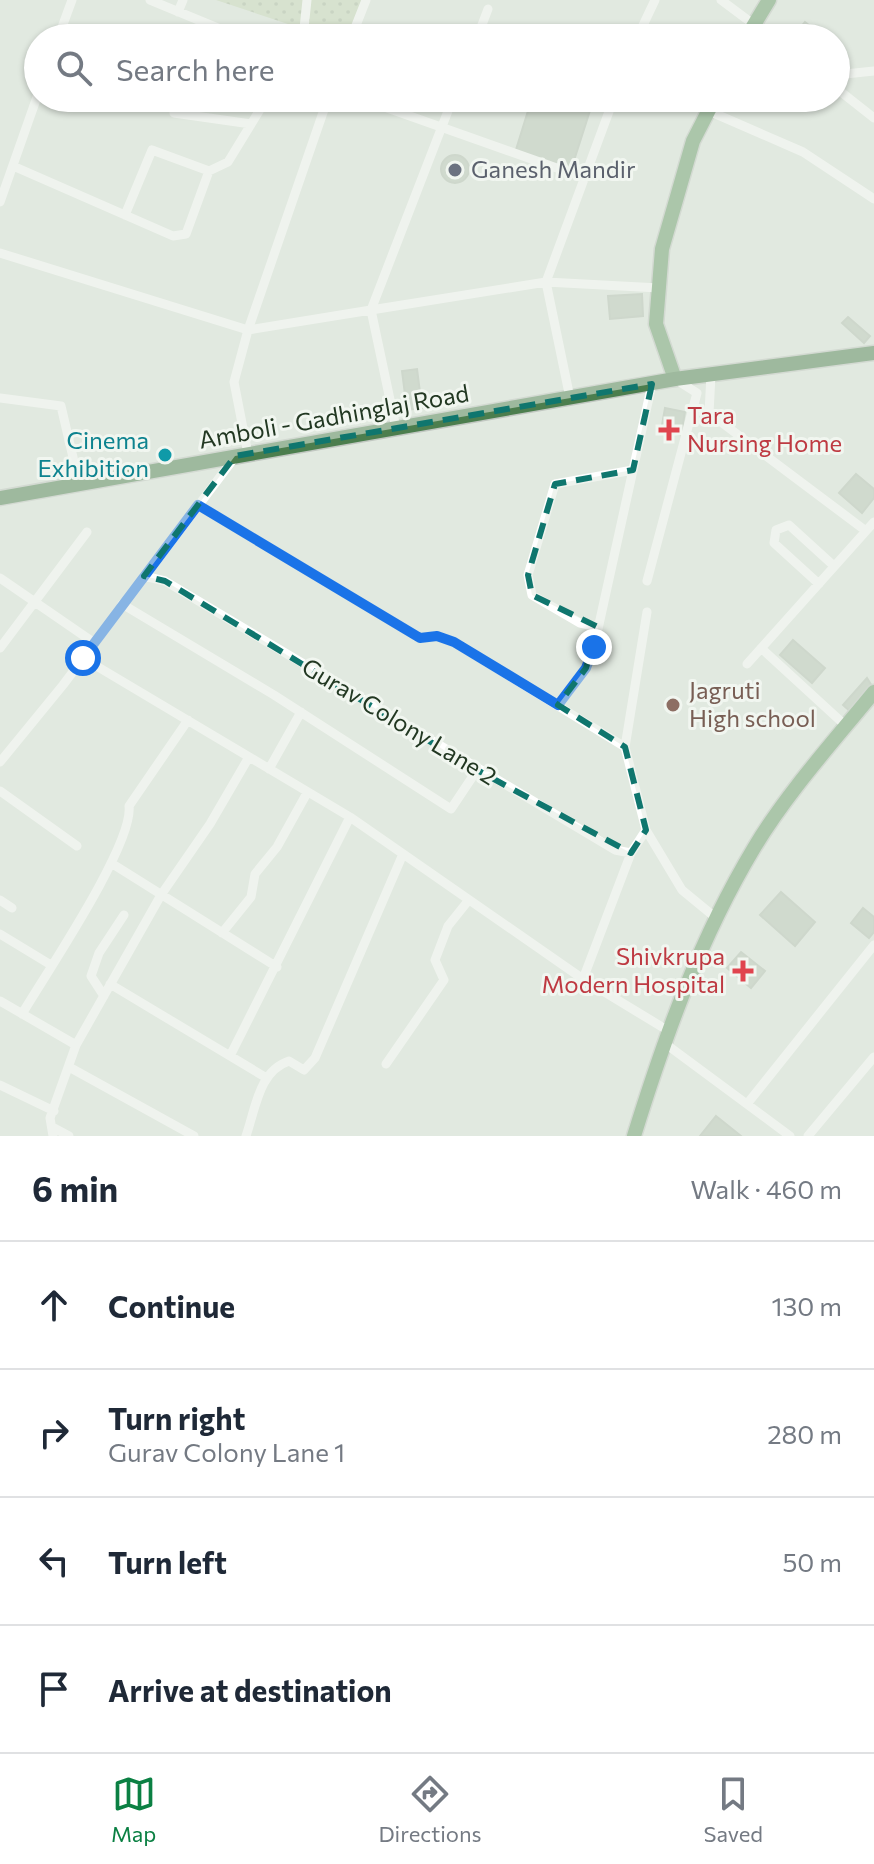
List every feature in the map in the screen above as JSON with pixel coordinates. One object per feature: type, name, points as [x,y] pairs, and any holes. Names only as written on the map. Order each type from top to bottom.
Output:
[{"type":"highway","name":"Amboli - Gadhinglaj Road","points":[[0,498],[675,379],[874,353]]},
{"type":"main road","points":[[754,23],[769,0]]},
{"type":"main road","points":[[675,379],[656,324],[662,249],[693,141],[708,112]]},
{"type":"main road","points":[[634,1136],[665,1036],[716,918],[755,846],[874,692]]},
{"type":"street","points":[[65,24],[72,0]]},
{"type":"street","points":[[150,0],[208,24]]},
{"type":"street","points":[[178,12],[183,0]]},
{"type":"street","points":[[304,24],[307,0]]},
{"type":"street","points":[[357,24],[366,0]]},
{"type":"street","points":[[644,24],[655,0]]},
{"type":"street","points":[[721,0],[754,23]]},
{"type":"street","points":[[482,24],[488,9]]},
{"type":"street","points":[[850,74],[874,71]]},
{"type":"street","points":[[850,99],[874,118]]},
{"type":"street","points":[[1,198],[32,112]]},
{"type":"street","points":[[174,112],[251,124]]},
{"type":"street","points":[[13,166],[173,236],[186,234],[209,171],[228,162],[258,112]]},
{"type":"street","points":[[0,762],[198,505],[242,455],[234,382],[248,330],[323,112]]},
{"type":"street","points":[[399,112],[585,178]]},
{"type":"street","points":[[396,428],[371,310],[448,112]]},
{"type":"street","points":[[570,398],[546,282],[609,112]]},
{"type":"street","points":[[727,112],[803,152],[874,199]]},
{"type":"street","points":[[125,215],[152,150],[209,171]]},
{"type":"street","points":[[0,253],[248,330],[546,282],[659,288]]},
{"type":"street","points":[[711,375],[709,413],[866,531]]},
{"type":"street","points":[[647,581],[697,393],[675,379]]},
{"type":"street","points":[[558,705],[586,668],[598,627],[652,384]]},
{"type":"street","points":[[0,398],[61,406],[79,483]]},
{"type":"street","points":[[598,627],[580,623],[532,595],[528,575],[555,484],[633,470]]},
{"type":"street","points":[[198,505],[420,638],[437,636],[454,642],[625,747]]},
{"type":"street","points":[[747,664],[874,522]]},
{"type":"street","points":[[819,584],[774,543],[776,530],[789,525],[834,566]]},
{"type":"street","points":[[0,648],[87,532]]},
{"type":"street","name":"Gurav Colony Lane 2","points":[[144,576],[165,581],[477,770],[615,850],[631,853]]},
{"type":"street","points":[[0,578],[93,642]]},
{"type":"street","points":[[122,604],[301,712],[451,809],[477,770]]},
{"type":"street","points":[[647,612],[625,747],[646,830],[682,890],[716,918]]},
{"type":"street","points":[[761,648],[846,726]]},
{"type":"street","points":[[83,658],[350,817],[665,1036],[790,1136]]},
{"type":"street","points":[[269,769],[301,712]]},
{"type":"street","points":[[22,1014],[111,863],[131,819],[129,806],[188,720]]},
{"type":"street","points":[[69,1136],[54,1132],[50,1118],[76,1045],[161,895],[210,824],[249,757]]},
{"type":"street","points":[[0,791],[77,846]]},
{"type":"street","points":[[222,933],[251,897],[255,874],[277,847],[307,793]]},
{"type":"street","points":[[230,1056],[350,817]]},
{"type":"street","points":[[583,979],[631,853],[646,830]]},
{"type":"street","points":[[246,1136],[265,1077],[274,1066],[289,1061],[304,1070],[315,1058],[403,854]]},
{"type":"street","points":[[111,863],[277,967]]},
{"type":"street","points":[[0,900],[12,908]]},
{"type":"street","points":[[386,1064],[444,980],[435,960],[448,926],[468,901]]},
{"type":"street","points":[[104,996],[91,976],[99,953],[124,915]]},
{"type":"street","points":[[0,934],[51,965]]},
{"type":"street","points":[[747,1104],[874,945]]},
{"type":"street","points":[[110,984],[265,1077]]},
{"type":"street","points":[[0,1001],[76,1045]]},
{"type":"street","points":[[808,1136],[874,1057]]},
{"type":"street","points":[[69,1067],[194,1136]]},
{"type":"street","points":[[0,1085],[54,1111]]},
{"type":"highlighted area","points":[[652,384],[633,470],[555,484],[528,575],[532,595],[598,627],[586,668],[558,705],[625,747],[646,830],[631,853],[477,770],[165,581],[144,576],[235,456]]},
{"type":"green space","points":[[216,0],[367,0],[357,24],[288,24]]},
{"type":"building","points":[[528,112],[590,112],[570,173],[515,153]]},
{"type":"building","name":"Ganesh Mandir","points":[[455,155],[465,159],[469,169],[465,179],[455,183],[445,179],[441,169],[445,159]]},
{"type":"building","points":[[642,294],[643,316],[610,319],[608,296]]},
{"type":"building","points":[[848,317],[870,336],[864,343],[842,323]]},
{"type":"building","points":[[417,369],[422,408],[407,410],[402,371]]},
{"type":"building","points":[[665,408],[685,412],[681,435],[661,431]]},
{"type":"building","points":[[856,474],[874,489],[874,498],[862,513],[839,493]]},
{"type":"building","points":[[793,640],[825,668],[812,683],[780,655]]},
{"type":"building","points":[[867,678],[874,689],[852,713],[843,705]]},
{"type":"building","points":[[781,892],[815,922],[795,946],[760,915]]},
{"type":"building","points":[[863,908],[874,917],[874,932],[869,938],[851,923]]},
{"type":"building","points":[[741,952],[765,971],[751,988],[727,968]]},
{"type":"building","points":[[716,1116],[741,1136],[700,1136]]},
{"type":"place","name":"Ganesh Mandir","points":[[455,170]]},
{"type":"place","name":"Tara Nursing Home","points":[[669,430]]},
{"type":"place","name":"Cinema Exhibition","points":[[165,455]]},
{"type":"place","name":"Jagruti High school","points":[[673,705]]},
{"type":"place","name":"Shivkrupa Modern Hospital","points":[[743,971]]},
{"type":"route","points":[[83,658],[198,505],[420,638],[437,636],[454,642],[485,664],[558,705],[586,668],[594,647]]}]
